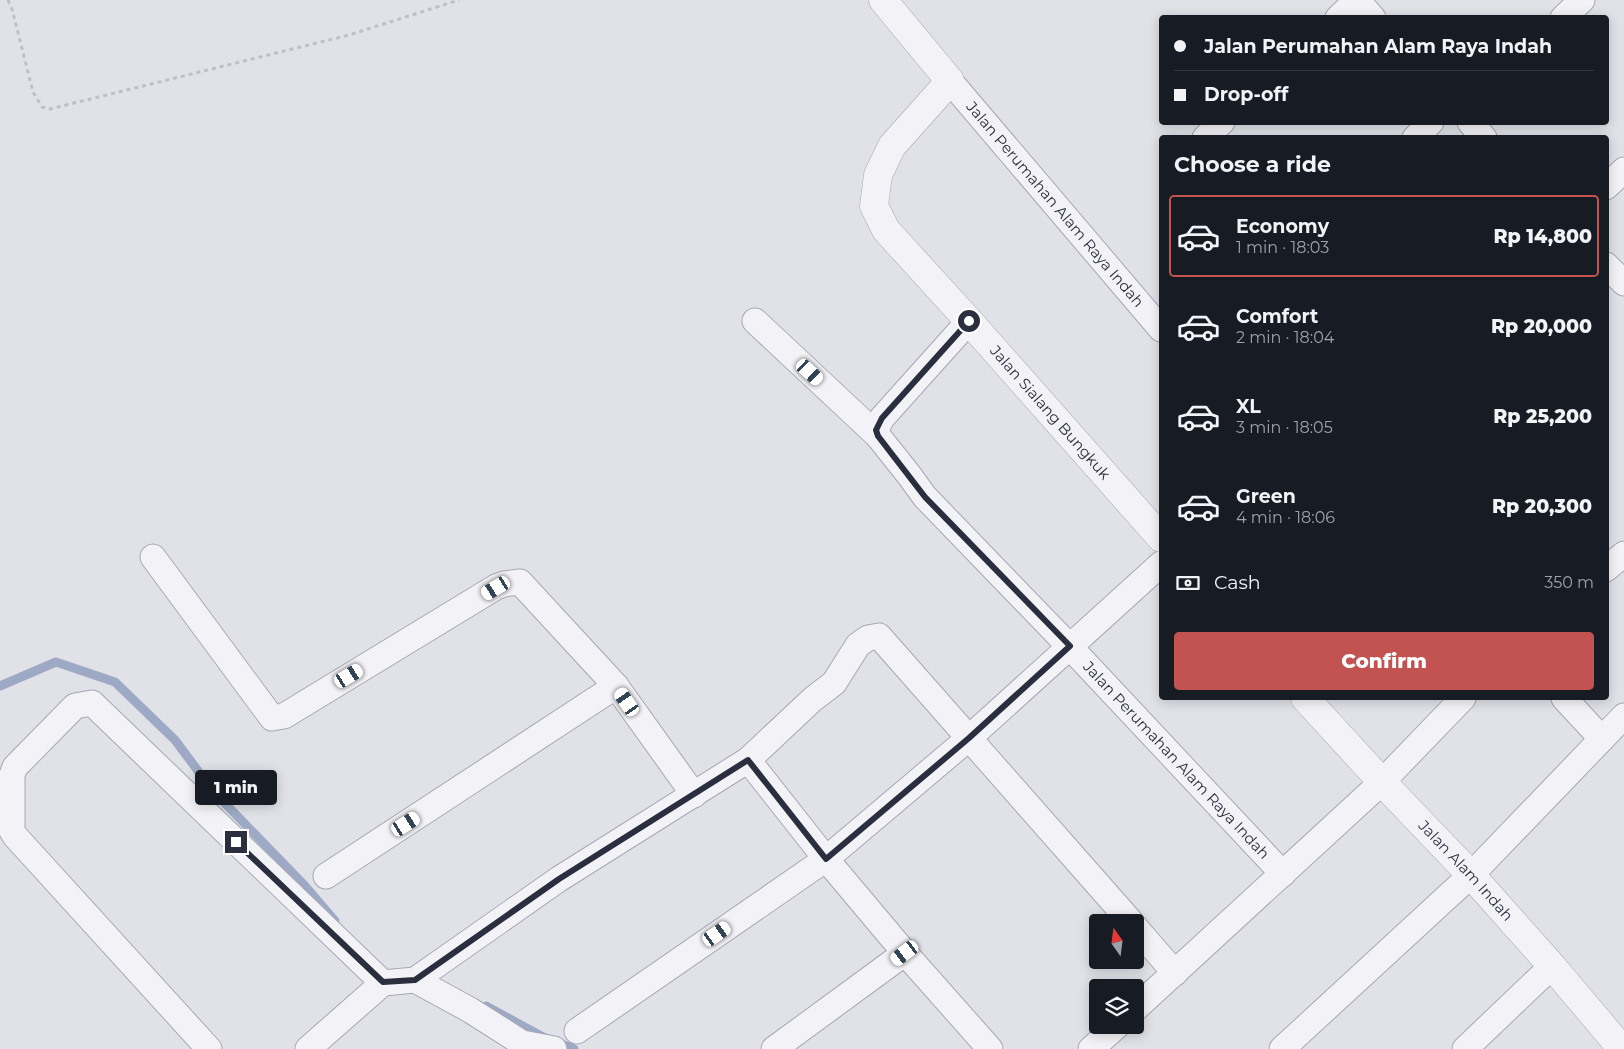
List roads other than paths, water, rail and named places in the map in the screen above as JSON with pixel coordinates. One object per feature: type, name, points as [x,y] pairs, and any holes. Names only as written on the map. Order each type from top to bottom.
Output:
[{"type":"street","points":[[883,0],[950,80]]},
{"type":"street","points":[[1341,15],[1357,0],[1370,15]]},
{"type":"street","points":[[1566,15],[1582,0]]},
{"type":"street","name":"Jalan Sialang Bungkuk","points":[[950,80],[892,146],[878,175],[874,206],[886,230],[1159,536]]},
{"type":"street","name":"Jalan Perumahan Alam Raya Indah","points":[[950,80],[1159,327]]},
{"type":"street","points":[[1208,135],[1219,125]]},
{"type":"street","points":[[1418,135],[1429,125]]},
{"type":"street","points":[[1473,125],[1481,135]]},
{"type":"street","points":[[1609,184],[1624,170]]},
{"type":"street","points":[[1609,268],[1624,283]]},
{"type":"street","name":"Jalan Perumahan Alam Raya Indah","points":[[755,321],[878,436],[925,497],[1070,646],[1283,874]]},
{"type":"street","points":[[878,436],[876,430],[882,418],[969,321]]},
{"type":"street","points":[[1609,566],[1624,554]]},
{"type":"street","points":[[153,557],[272,718],[284,716],[496,588],[512,582],[520,582],[616,686],[694,795]]},
{"type":"street","points":[[577,1031],[826,859],[969,738],[1159,566]]},
{"type":"street","points":[[308,1049],[383,982],[415,980],[559,879],[748,760],[813,699],[834,683],[858,644],[868,638],[879,636],[1124,914]]},
{"type":"street","points":[[326,876],[616,686]]},
{"type":"street","name":"Jalan Alam Indah","points":[[1307,700],[1471,875],[1552,966],[1622,1049]]},
{"type":"street","points":[[1144,1001],[1382,782],[1461,700]]},
{"type":"street","points":[[1566,700],[1602,739]]},
{"type":"street","points":[[209,1049],[12,831],[12,775],[15,767],[76,706],[92,703],[383,982]]},
{"type":"street","points":[[1282,1049],[1471,875],[1624,716]]},
{"type":"street","points":[[748,760],[826,859],[982,1047]]},
{"type":"street","points":[[1144,937],[1175,973]]},
{"type":"street","points":[[774,1049],[905,953]]},
{"type":"street","points":[[1465,1049],[1552,966]]},
{"type":"street","points":[[415,980],[470,1010],[518,1046],[554,1049]]},
{"type":"street","points":[[1091,1049],[1108,1034]]},
{"type":"waterway","points":[[0,686],[56,662],[115,682],[175,740],[213,791],[305,886],[335,921]]},
{"type":"waterway","points":[[486,1006],[543,1037],[574,1049]]}]
